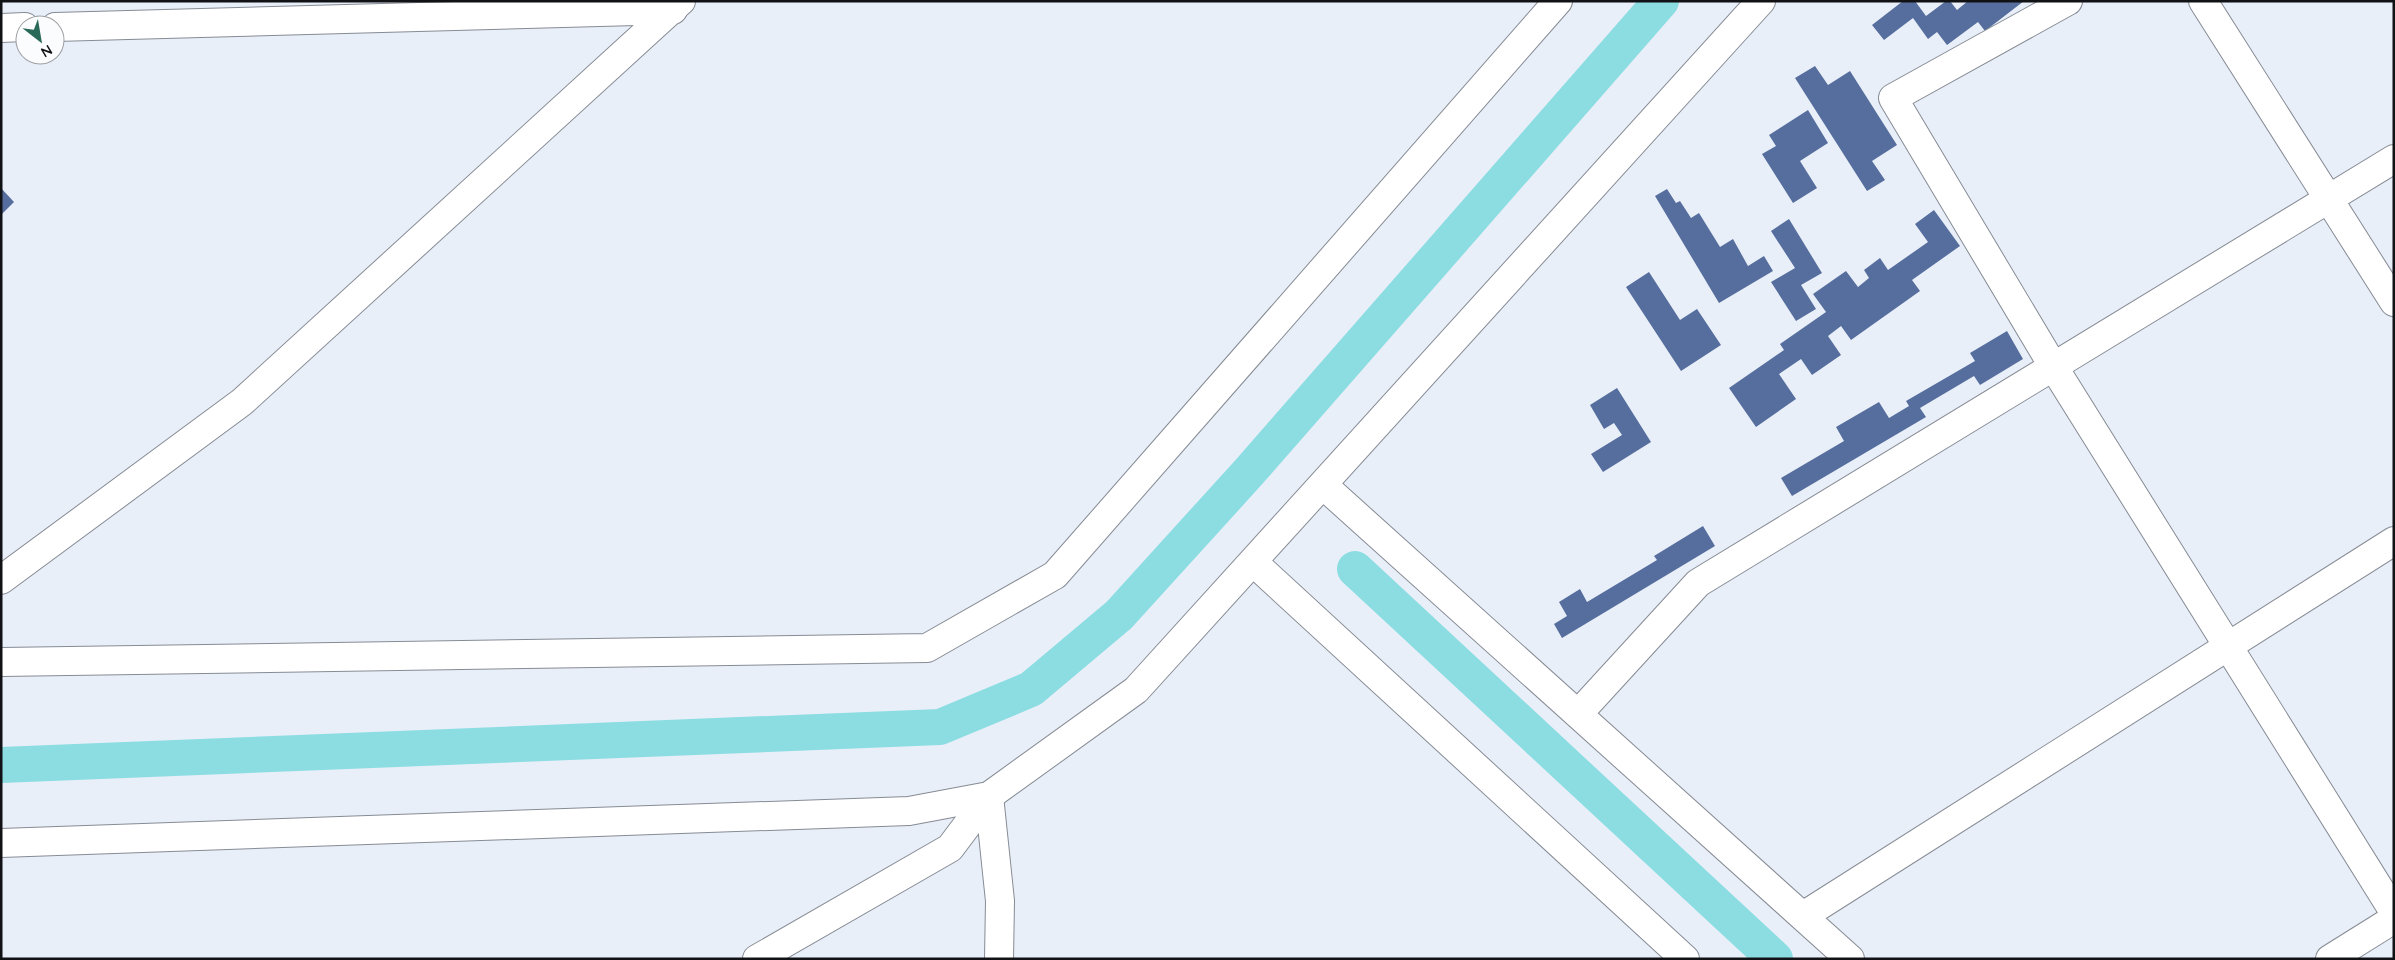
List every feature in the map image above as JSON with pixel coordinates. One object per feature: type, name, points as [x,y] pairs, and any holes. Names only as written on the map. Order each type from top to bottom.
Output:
[{"type":"street","points":[[1,662],[927,648],[1054,575],[1558,1]]},
{"type":"street","points":[[757,959],[950,848],[989,796],[1136,690],[1761,1]]},
{"type":"street","points":[[2068,1],[1893,98],[2053,366],[2394,912]]},
{"type":"street","points":[[2203,1],[2394,302]]},
{"type":"street","points":[[65,27],[677,6]]},
{"type":"street","points":[[1,580],[242,402],[677,6]]},
{"type":"street","points":[[1,28],[15,28]]},
{"type":"street","points":[[1578,714],[1698,583],[2394,158]]},
{"type":"street","points":[[1323,485],[1850,959]]},
{"type":"street","points":[[1803,916],[2394,541]]},
{"type":"street","points":[[1253,562],[1685,959]]},
{"type":"street","points":[[1,843],[909,811],[989,796]]},
{"type":"street","points":[[989,796],[1000,901],[999,959]]},
{"type":"street","points":[[2330,959],[2394,919]]},
{"type":"building","points":[[1903,1],[1915,1],[1926,16],[1946,1],[1950,1],[1957,10],[1968,1],[2024,1],[1985,31],[1978,22],[1947,45],[1937,32],[1928,39],[1913,18],[1884,40],[1872,25]]},
{"type":"building","points":[[1815,66],[1828,85],[1850,71],[1897,145],[1872,161],[1885,180],[1867,191],[1795,78]]},
{"type":"building","points":[[1808,110],[1828,143],[1800,161],[1817,188],[1793,203],[1762,154],[1776,146],[1769,135]]},
{"type":"building","points":[[1,188],[14,202],[1,215]]},
{"type":"building","points":[[1667,189],[1676,203],[1680,201],[1691,218],[1699,213],[1720,247],[1733,239],[1748,266],[1764,256],[1773,271],[1719,303],[1655,196]]},
{"type":"building","points":[[1934,210],[1960,246],[1912,280],[1920,291],[1851,340],[1841,326],[1828,336],[1841,355],[1812,375],[1801,359],[1779,374],[1796,399],[1756,427],[1729,388],[1784,350],[1780,344],[1826,312],[1813,294],[1846,271],[1858,287],[1869,278],[1864,270],[1880,258],[1888,270],[1928,242],[1915,224]]},
{"type":"building","points":[[1789,219],[1822,273],[1801,285],[1816,309],[1796,321],[1771,282],[1795,268],[1771,231]]},
{"type":"building","points":[[1649,272],[1680,320],[1697,309],[1721,345],[1681,371],[1626,287]]},
{"type":"building","points":[[2007,331],[2023,359],[1980,385],[1974,376],[1920,408],[1926,417],[1792,496],[1781,478],[1844,441],[1836,427],[1879,402],[1889,418],[1909,406],[1906,401],[1975,361],[1970,353]]},
{"type":"building","points":[[1617,388],[1651,442],[1603,472],[1591,454],[1622,435],[1614,423],[1604,429],[1590,405]]},
{"type":"building","points":[[1703,526],[1715,546],[1562,638],[1554,624],[1567,616],[1559,602],[1580,589],[1587,602],[1657,560],[1654,556]]},
{"type":"waterway","points":[[1,765],[940,727],[1031,689],[1119,615],[1248,473],[1661,1]]},
{"type":"waterway","points":[[1355,569],[1775,959]]}]
